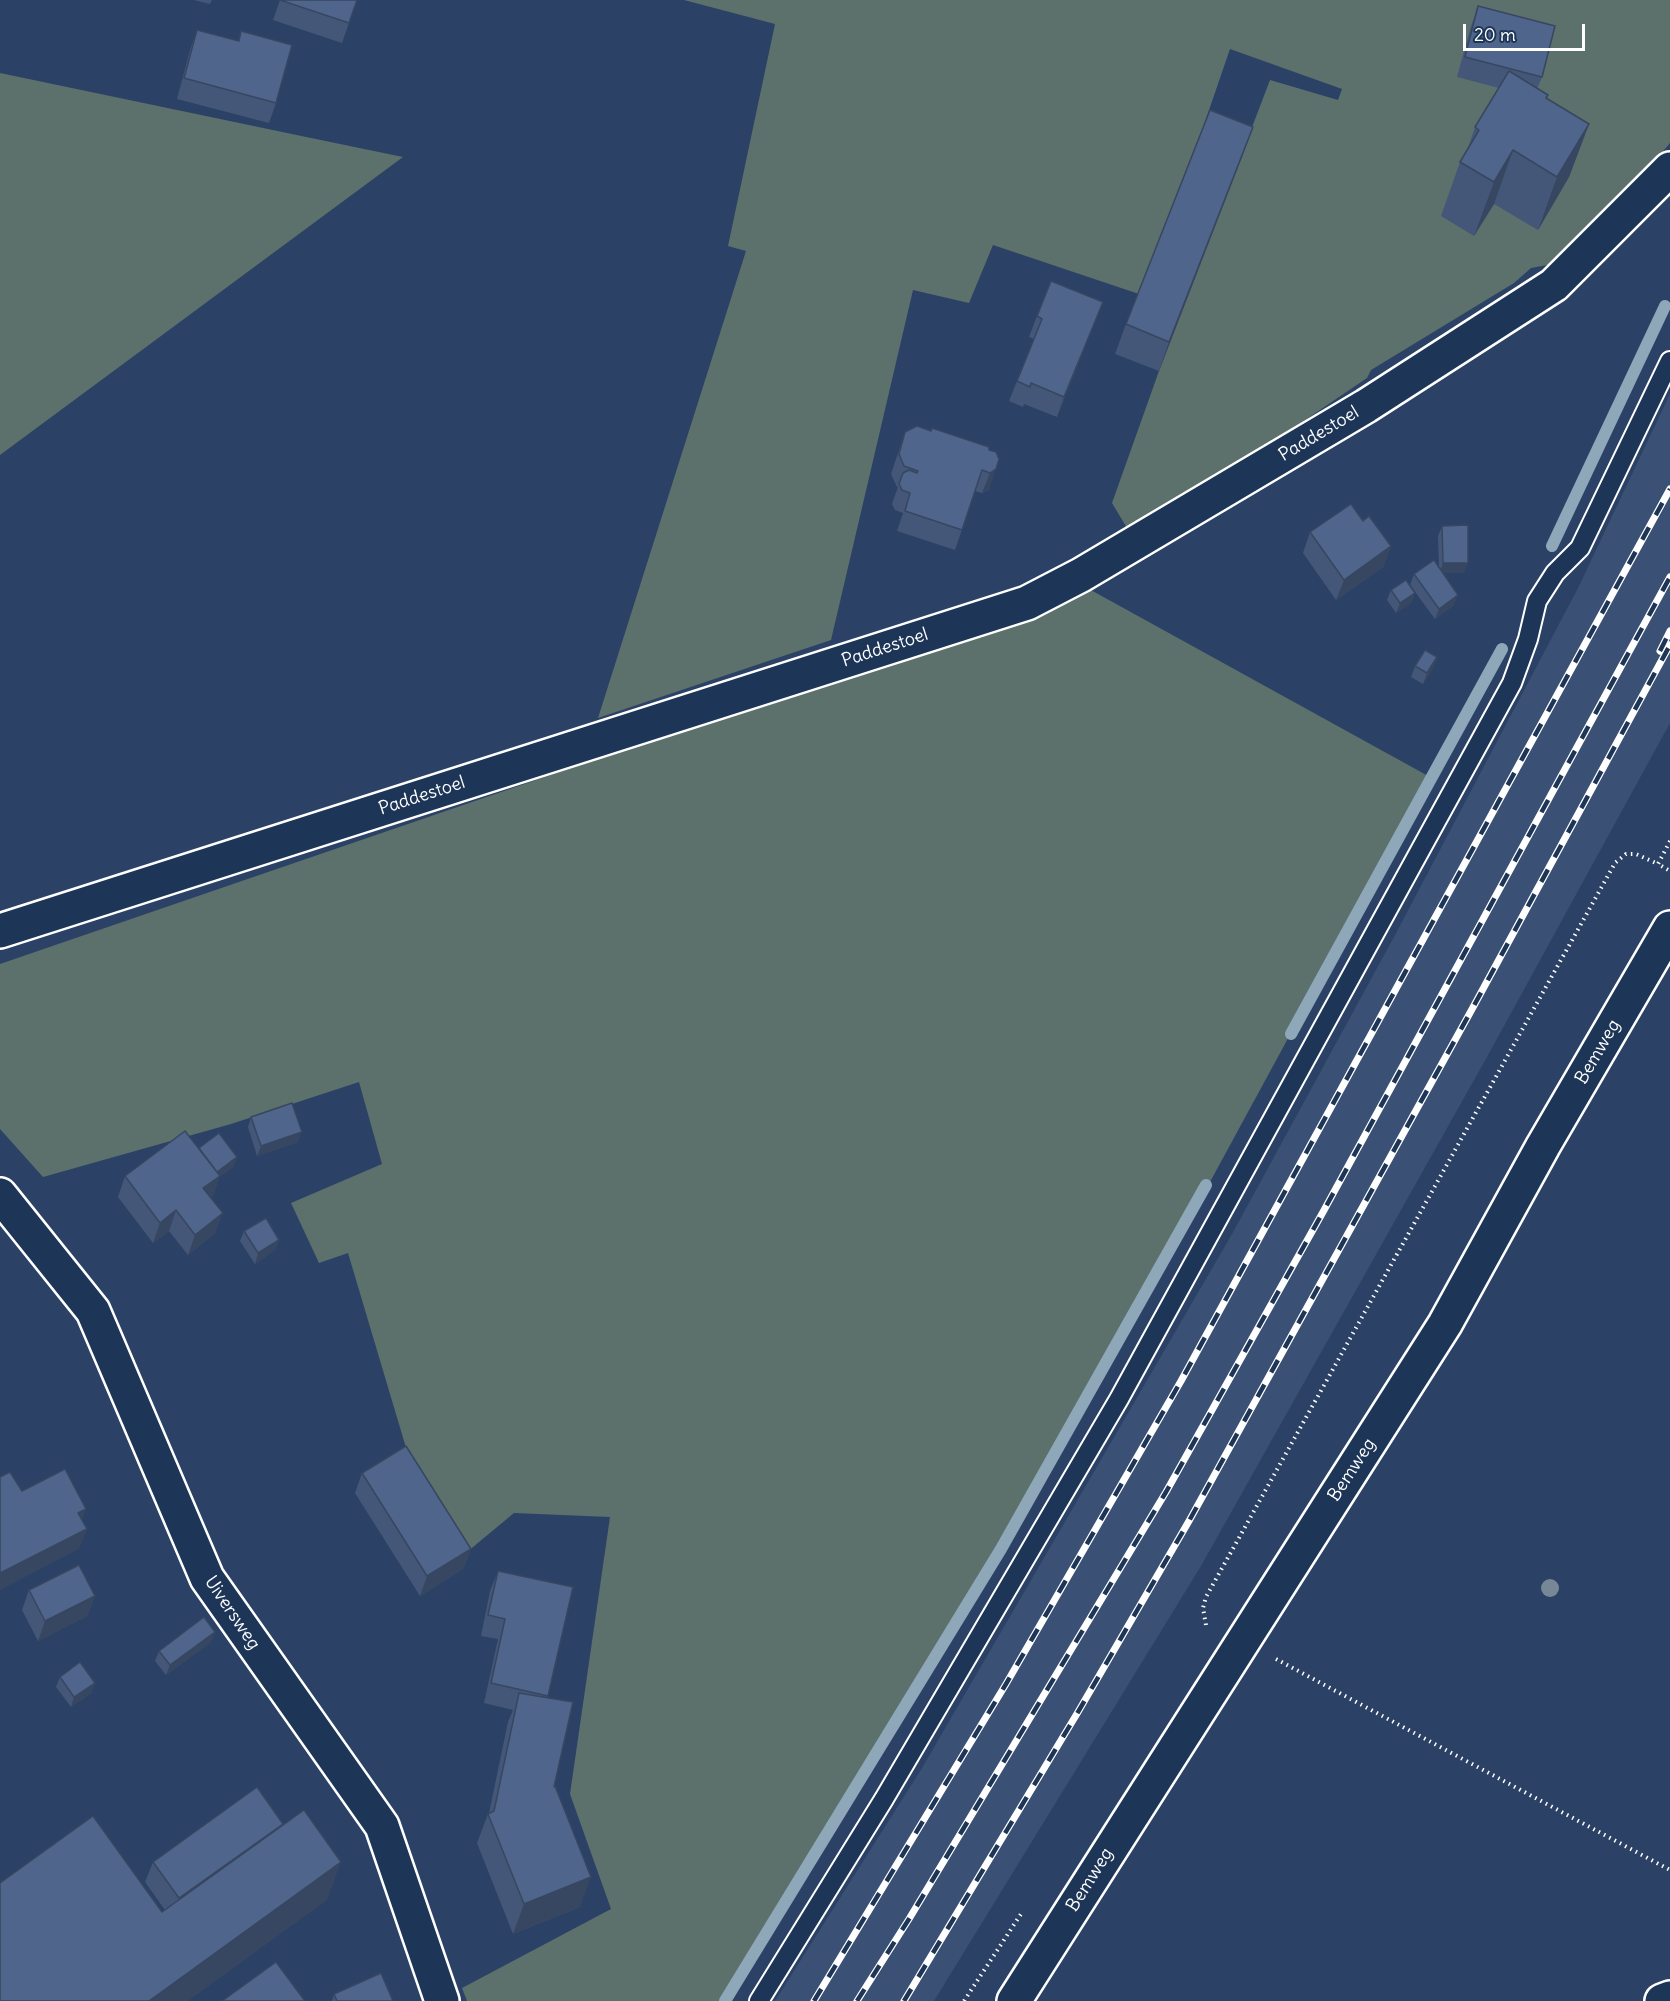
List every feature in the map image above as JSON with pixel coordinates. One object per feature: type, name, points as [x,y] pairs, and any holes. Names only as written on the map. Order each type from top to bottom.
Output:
[{"type":"street","name":"Paddestoel","points":[[0,931],[1027,603],[1081,575],[1366,406],[1554,285],[1670,169]]},
{"type":"street","name":"Bemweg","points":[[1014,2001],[1445,1324],[1542,1146],[1670,928]]},
{"type":"street","name":"Uiversweg","points":[[0,1195],[93,1311],[207,1578],[382,1826],[442,2001]]},
{"type":"street","points":[[1662,2001],[1670,1998]]},
{"type":"lane","points":[[759,2001],[890,1789],[1119,1399],[1512,683],[1528,639],[1537,601],[1555,573],[1580,548],[1670,360]]},
{"type":"path","points":[[1658,864],[1670,841]]},
{"type":"path","points":[[1205,1630],[1207,1622],[1203,1608],[1206,1597],[1615,863],[1626,854],[1636,854],[1670,871]]},
{"type":"path","points":[[1243,1641],[1670,1870]]},
{"type":"path","points":[[964,2001],[1022,1912]]},
{"type":"shaded area","points":[[1670,394],[1670,723],[1487,1057],[1201,1566],[934,2001],[775,2001],[922,1768],[1232,1234],[1395,935],[1578,588]]},
{"type":"green space","points":[[684,0],[1670,0],[1670,143],[1611,213],[1553,264],[1531,268],[1514,283],[1371,370],[1367,378],[1137,534],[1130,533],[1112,503],[1159,371],[1270,80],[1338,100],[1342,89],[1230,49],[1199,139],[1139,294],[993,245],[969,303],[913,290],[831,640],[598,718],[746,251],[728,246],[775,24]]},
{"type":"green space","points":[[0,73],[311,138],[403,157],[0,455]]},
{"type":"green space","points":[[1089,589],[1430,777],[1204,1193],[1051,1463],[798,1881],[722,2001],[467,2001],[462,1988],[611,1909],[570,1794],[610,1517],[514,1513],[467,1552],[407,1451],[348,1253],[319,1263],[291,1203],[382,1164],[359,1082],[231,1124],[43,1177],[0,1129],[0,964],[606,756],[892,666],[1059,604]]},
{"type":"building","points":[[280,0],[357,0],[349,23]]},
{"type":"building","points":[[1478,6],[1555,26],[1542,77],[1465,57]]},
{"type":"building","points":[[197,30],[239,41],[241,31],[292,45],[276,103],[184,78]]},
{"type":"building","points":[[1509,71],[1548,95],[1546,98],[1589,124],[1557,177],[1513,150],[1494,182],[1460,162],[1479,130],[1475,127]]},
{"type":"building","points":[[1210,110],[1253,127],[1169,342],[1126,324]]},
{"type":"building","points":[[1051,281],[1103,302],[1064,397],[1031,383],[1030,387],[1017,381],[1042,319],[1037,316]]},
{"type":"building","points":[[917,426],[931,431],[932,428],[989,447],[989,450],[996,452],[999,459],[996,469],[990,473],[982,470],[962,530],[905,511],[910,493],[902,490],[899,484],[903,473],[909,470],[917,473],[918,471],[904,466],[899,454],[905,432]]},
{"type":"building","points":[[1351,504],[1363,521],[1369,516],[1391,546],[1344,580],[1310,532]]},
{"type":"building","points":[[1468,525],[1468,563],[1443,563],[1442,526]]},
{"type":"building","points":[[1434,560],[1458,595],[1439,609],[1414,574]]},
{"type":"building","points":[[1406,580],[1415,593],[1400,603],[1391,590]]},
{"type":"building","points":[[1425,650],[1437,657],[1427,673],[1415,666]]},
{"type":"building","points":[[292,1103],[302,1132],[261,1146],[251,1117]]},
{"type":"building","points":[[185,1131],[220,1176],[203,1188],[223,1213],[195,1235],[176,1210],[160,1223],[125,1176]]},
{"type":"building","points":[[219,1133],[237,1157],[217,1172],[199,1148]]},
{"type":"building","points":[[266,1218],[279,1240],[258,1253],[244,1231]]},
{"type":"building","points":[[406,1446],[471,1549],[427,1576],[362,1473]]},
{"type":"building","points":[[65,1469],[86,1509],[78,1513],[87,1529],[0,1573],[0,1477],[10,1472],[22,1491]]},
{"type":"building","points":[[79,1565],[95,1596],[45,1621],[29,1590]]},
{"type":"building","points":[[498,1571],[573,1587],[548,1696],[491,1683],[505,1619],[488,1615]]},
{"type":"building","points":[[204,1617],[215,1632],[170,1665],[159,1651]]},
{"type":"building","points":[[80,1662],[95,1683],[74,1697],[60,1677]]},
{"type":"building","points":[[519,1693],[573,1702],[554,1787],[591,1877],[524,1904],[488,1814],[494,1811]]},
{"type":"building","points":[[257,1787],[283,1824],[179,1898],[153,1862]]},
{"type":"building","points":[[304,1810],[341,1862],[149,2001],[0,2001],[0,1883],[93,1816],[162,1912]]},
{"type":"building","points":[[276,1962],[305,2001],[222,2001]]},
{"type":"building","points":[[381,1973],[393,2001],[337,2001],[334,1994]]},
{"type":"waterway","points":[[1552,546],[1665,306]]},
{"type":"waterway","points":[[1291,1034],[1502,649]]},
{"type":"waterway","points":[[725,2001],[1001,1549],[1206,1185]]},
{"type":"railway","points":[[814,2001],[1006,1684],[1181,1381],[1670,489]]},
{"type":"railway","points":[[857,2001],[909,1919],[1166,1492],[1323,1212],[1670,577]]},
{"type":"railway","points":[[1660,651],[1670,631]]},
{"type":"railway","points":[[904,2001],[1078,1712],[1189,1521],[1670,645]]}]
